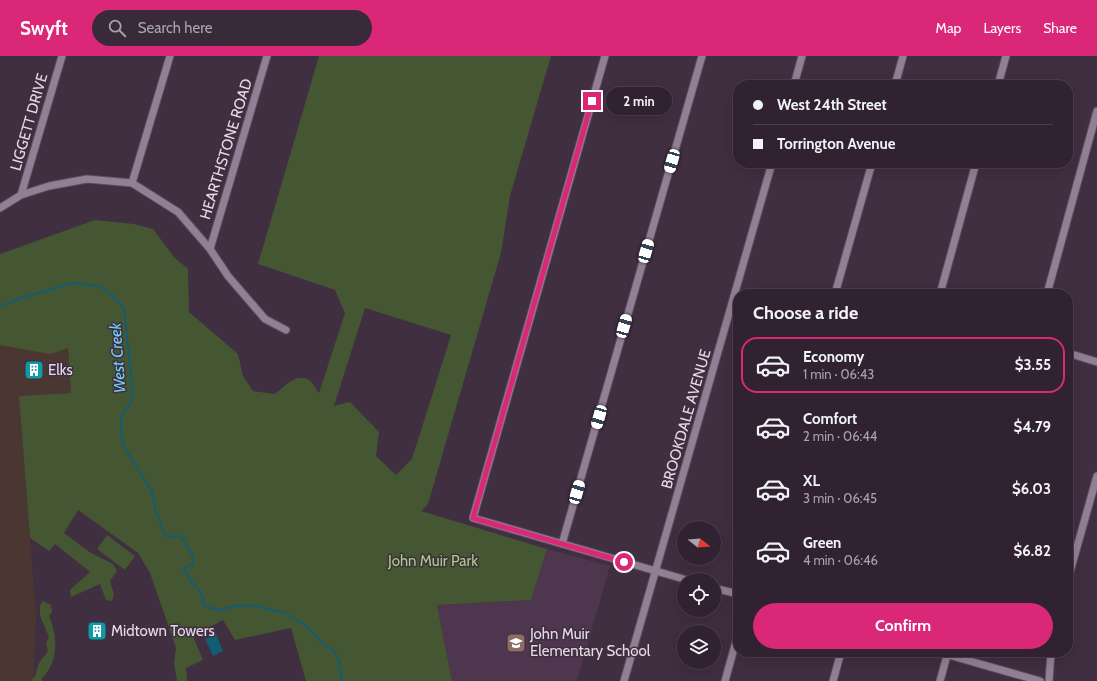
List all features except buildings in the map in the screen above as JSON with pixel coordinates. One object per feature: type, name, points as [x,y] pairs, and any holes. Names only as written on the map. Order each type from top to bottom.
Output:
[{"type":"street","name":"LIGGETT DRIVE","points":[[21,195],[62,56]]},
{"type":"street","points":[[132,183],[170,56]]},
{"type":"street","name":"HEARTHSTONE ROAD","points":[[210,249],[267,56]]},
{"type":"street","points":[[605,56],[473,518],[677,577]]},
{"type":"street","points":[[562,544],[702,56]]},
{"type":"street","points":[[795,80],[802,56]]},
{"type":"street","points":[[896,80],[903,56]]},
{"type":"street","points":[[999,80],[1006,56]]},
{"type":"street","points":[[1048,289],[1097,111]]},
{"type":"street","name":"BROOKDALE AVENUE","points":[[736,289],[771,168]]},
{"type":"street","points":[[836,289],[871,168]]},
{"type":"street","points":[[941,289],[975,168]]},
{"type":"street","points":[[0,208],[21,195],[49,186],[87,179],[132,183],[178,212],[210,249],[228,276],[265,319],[286,330]]},
{"type":"street","name":"BROOKDALE AVENUE","points":[[624,681],[733,300]]},
{"type":"street","points":[[1073,355],[1097,362]]},
{"type":"street","points":[[1073,561],[1097,476]]},
{"type":"street","points":[[721,590],[733,593]]},
{"type":"street","points":[[725,681],[733,652]]},
{"type":"street","points":[[833,681],[840,657]]},
{"type":"street","points":[[940,681],[947,657]]},
{"type":"street","points":[[961,657],[1040,681]]},
{"type":"street","points":[[1049,681],[1051,657]]},
{"type":"shaded area","points":[[0,335],[68,348],[71,393],[19,396],[36,617],[33,681],[0,681]]},
{"type":"shaded area","name":"John Muir Elementary School","points":[[547,549],[610,566],[577,681],[452,681],[437,605],[531,600]]},
{"type":"green space","name":"John Muir Park","points":[[319,56],[551,56],[510,196],[501,253],[428,504],[421,511],[547,549],[531,600],[437,605],[452,681],[306,681],[291,628],[235,640],[223,620],[193,636],[203,660],[186,668],[187,681],[177,681],[174,663],[176,648],[150,573],[138,553],[78,510],[64,533],[91,553],[113,564],[117,571],[110,581],[114,594],[112,601],[106,600],[100,584],[71,597],[70,590],[90,572],[55,544],[49,551],[30,538],[19,396],[71,393],[68,348],[50,354],[0,345],[0,254],[95,220],[134,224],[153,229],[174,257],[188,269],[189,312],[238,354],[243,376],[253,391],[275,394],[290,381],[304,378],[313,384],[319,393],[345,313],[335,290],[258,264]],"holes":[[[365,308],[451,335],[412,459],[396,475],[376,456],[379,432],[350,402],[334,406]]]},
{"type":"green space","points":[[107,535],[135,556],[125,570],[97,549]]},
{"type":"green space","points":[[43,601],[51,605],[52,612],[49,616],[54,632],[54,657],[47,673],[41,679],[43,681],[31,681],[35,676],[39,663],[48,651],[46,643],[49,637],[40,616],[40,605]]},
{"type":"water","points":[[216,634],[223,651],[213,656],[205,639]]},
{"type":"waterway","name":"West Creek","points":[[0,306],[27,296],[73,283],[99,286],[113,296],[124,308],[132,385],[131,402],[121,416],[122,443],[152,492],[156,512],[166,537],[181,536],[193,557],[193,564],[183,568],[199,590],[204,606],[218,610],[240,605],[257,606],[285,613],[305,625],[322,643],[334,651],[339,660],[342,681]]},
{"type":"place","name":"Elks","points":[[34,370]]},
{"type":"place","name":"Midtown Towers","points":[[97,631]]},
{"type":"place","name":"John Muir Elementary School","points":[[516,643]]},
{"type":"route","points":[[592,101],[473,518],[624,562]]}]
